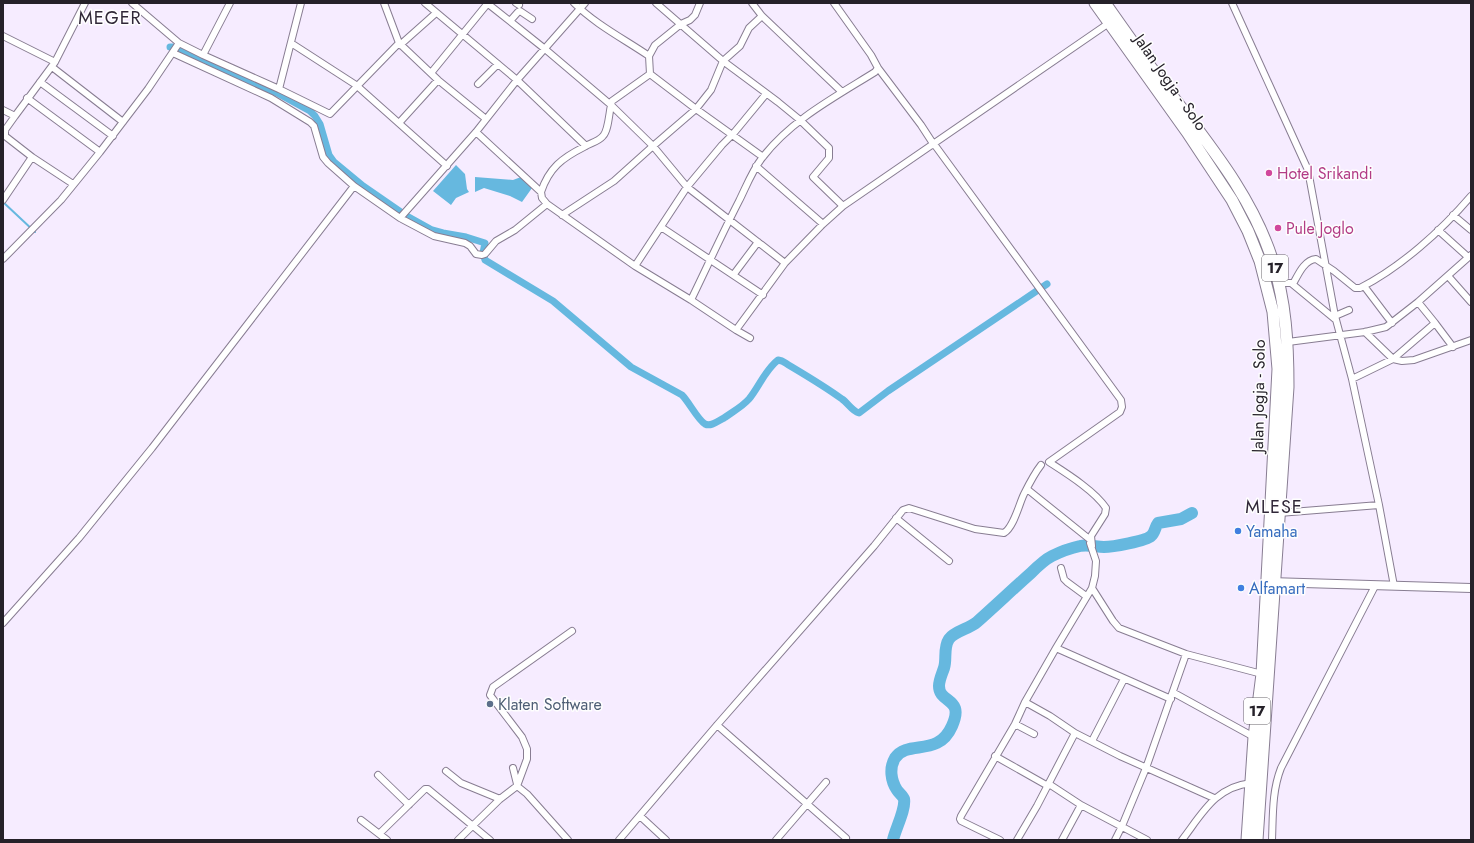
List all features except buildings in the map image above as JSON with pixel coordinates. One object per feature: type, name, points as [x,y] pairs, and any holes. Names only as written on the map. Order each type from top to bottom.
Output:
[{"type":"highway","name":"Jalan Jogja - Solo","points":[[1095,3],[1187,132],[1232,200],[1248,231],[1260,261],[1273,312],[1278,370],[1271,582],[1254,737],[1247,840]]},
{"type":"highway","name":"17","points":[[1106,3],[1162,82],[1200,131],[1244,196],[1258,224],[1272,258],[1285,314],[1288,342],[1287,401],[1279,513],[1271,582],[1258,840]]},
{"type":"main road","points":[[1271,582],[1471,588]]},
{"type":"street","points":[[73,184],[12,142],[5,136],[4,132],[27,98],[54,65],[85,3]]},
{"type":"street","points":[[132,3],[179,43],[279,89],[329,114],[332,113],[356,86],[400,44],[436,13]]},
{"type":"street","points":[[203,55],[230,3]]},
{"type":"street","points":[[279,89],[301,3]]},
{"type":"street","points":[[384,3],[400,44],[438,80],[486,119]]},
{"type":"street","points":[[425,3],[517,80],[586,146]]},
{"type":"street","points":[[431,73],[487,3],[545,49],[611,105],[653,146],[688,187],[786,263]]},
{"type":"street","points":[[574,3],[580,9],[618,36],[649,56]]},
{"type":"street","points":[[400,218],[476,132],[517,80],[585,3]]},
{"type":"street","points":[[656,3],[722,61],[800,120],[829,148],[829,158],[813,177],[843,206]]},
{"type":"street","points":[[700,3],[695,14],[690,20],[681,24],[658,42],[649,56],[650,74],[763,157]]},
{"type":"street","points":[[752,3],[762,16],[842,92]]},
{"type":"street","points":[[834,3],[871,55],[878,68],[921,125],[1122,404],[1120,412],[1049,462],[1090,492],[1106,508],[1105,514],[1091,536],[1090,543],[1096,561],[1095,576],[1092,588],[1056,648],[1015,724],[960,819],[961,821],[1000,840]]},
{"type":"street","points":[[1232,3],[1308,170],[1336,318],[1352,380],[1379,505],[1394,586]]},
{"type":"street","points":[[510,21],[520,11],[532,19]]},
{"type":"street","points":[[562,215],[614,181],[696,109],[711,90],[722,61],[740,46],[749,28],[762,16]]},
{"type":"street","points":[[736,330],[786,263],[823,224],[843,206],[1109,23]]},
{"type":"street","points":[[3,36],[54,65],[124,122]]},
{"type":"street","points":[[3,259],[58,204],[124,122],[179,43]]},
{"type":"street","points":[[291,43],[356,86],[446,166]]},
{"type":"street","points":[[173,53],[271,98],[310,122],[315,130],[320,151],[325,161],[354,186],[400,218],[434,236],[465,243],[470,246],[476,254],[485,254],[496,241],[515,230],[547,204]]},
{"type":"street","points":[[478,84],[498,64]]},
{"type":"street","points":[[692,300],[756,166],[763,157],[800,120],[875,72],[878,68]]},
{"type":"street","points":[[650,74],[616,97],[611,105],[604,136],[561,160],[552,169],[541,192],[542,198],[547,204],[562,215],[635,266],[692,300],[750,338]]},
{"type":"street","points":[[398,123],[438,80]]},
{"type":"street","points":[[40,82],[113,136]]},
{"type":"street","points":[[635,266],[688,187],[766,94]]},
{"type":"street","points":[[27,98],[100,152]]},
{"type":"street","points":[[3,110],[15,116]]},
{"type":"street","points":[[476,132],[541,192]]},
{"type":"street","points":[[3,200],[32,157]]},
{"type":"street","points":[[756,166],[823,224]]},
{"type":"street","points":[[3,623],[79,538],[147,454],[354,186]]},
{"type":"street","points":[[1293,284],[1301,270],[1316,258],[1355,288],[1360,288],[1418,249],[1470,198]]},
{"type":"street","points":[[1453,215],[1471,230]]},
{"type":"street","points":[[661,227],[734,274],[763,295]]},
{"type":"street","points":[[1288,342],[1365,332],[1386,327],[1392,323],[1470,256],[1438,230]]},
{"type":"street","points":[[734,274],[758,242]]},
{"type":"street","points":[[1448,276],[1471,302]]},
{"type":"street","points":[[1278,283],[1288,282],[1293,284],[1336,318]]},
{"type":"street","points":[[1364,286],[1392,323]]},
{"type":"street","points":[[1418,302],[1452,346]]},
{"type":"street","points":[[1336,318],[1349,310]]},
{"type":"street","points":[[1352,380],[1392,359],[1435,323]]},
{"type":"street","points":[[1365,332],[1392,359],[1402,361],[1414,360],[1471,340]]},
{"type":"street","points":[[619,840],[717,725],[874,546],[903,510],[908,508],[976,529],[1004,533],[1010,528],[1034,475],[1042,465]]},
{"type":"street","points":[[1027,489],[1090,543]]},
{"type":"street","points":[[1279,513],[1379,505]]},
{"type":"street","points":[[896,518],[949,560]]},
{"type":"street","points":[[1061,568],[1064,579],[1086,596]]},
{"type":"street","points":[[1272,840],[1274,798],[1276,782],[1281,768],[1375,586]]},
{"type":"street","points":[[1092,588],[1113,622],[1119,628],[1186,654],[1262,674]]},
{"type":"street","points":[[458,840],[472,825],[517,785],[527,759],[527,749],[522,737],[490,695],[490,691],[493,686],[572,632]]},
{"type":"street","points":[[1056,648],[1124,679],[1172,696],[1254,737]]},
{"type":"street","points":[[1114,840],[1122,826],[1146,768],[1186,654]]},
{"type":"street","points":[[1092,741],[1124,679]]},
{"type":"street","points":[[1026,702],[1075,733],[1120,756],[1214,798]]},
{"type":"street","points":[[1015,724],[1034,734]]},
{"type":"street","points":[[717,725],[846,838]]},
{"type":"street","points":[[1018,840],[1075,733]]},
{"type":"street","points":[[996,756],[1147,840]]},
{"type":"street","points":[[513,768],[517,785],[527,794],[568,840]]},
{"type":"street","points":[[446,771],[461,783],[500,799]]},
{"type":"street","points":[[378,775],[409,804]]},
{"type":"street","points":[[776,840],[826,782]]},
{"type":"street","points":[[1182,840],[1214,798],[1241,784],[1251,784]]},
{"type":"street","points":[[379,834],[425,789],[428,789],[490,840]]},
{"type":"street","points":[[1062,840],[1081,804]]},
{"type":"street","points":[[640,816],[666,840]]},
{"type":"street","points":[[361,820],[387,840]]},
{"type":"water","points":[[456,165],[465,174],[467,189],[469,192],[456,198],[451,205],[433,191]]},
{"type":"water","points":[[475,177],[513,180],[521,177],[532,186],[532,188],[522,202],[510,196],[484,188],[475,192]]},
{"type":"waterway","points":[[170,47],[277,93],[310,111],[320,124],[329,155],[334,162],[363,186],[405,215],[432,230],[466,237],[485,243],[483,253],[485,260],[553,301],[631,367],[682,395],[699,419],[707,425],[724,418],[746,402],[769,369],[778,360],[812,379],[844,401],[854,411],[859,413],[888,391],[1047,284]]},
{"type":"waterway","points":[[3,202],[35,232]]},
{"type":"waterway","points":[[893,840],[902,814],[904,803],[904,799],[897,790],[892,779],[891,770],[895,758],[907,749],[931,745],[939,742],[946,736],[955,717],[954,705],[943,696],[940,692],[939,686],[945,665],[946,646],[949,639],[977,622],[1041,564],[1052,556],[1080,546],[1086,545],[1108,547],[1143,540],[1152,535],[1158,523],[1181,519],[1192,513]]},
{"type":"place","name":"Hotel Srikandi","points":[[1269,173]]},
{"type":"place","name":"Pule Joglo","points":[[1278,228]]},
{"type":"place","name":"Yamaha","points":[[1238,531]]},
{"type":"place","name":"Alfamart","points":[[1241,588]]},
{"type":"place","name":"Klaten Software","points":[[490,704]]},
{"type":"district","name":"MEGER","points":[[110,18]]},
{"type":"district","name":"MLESE","points":[[1274,507]]}]
